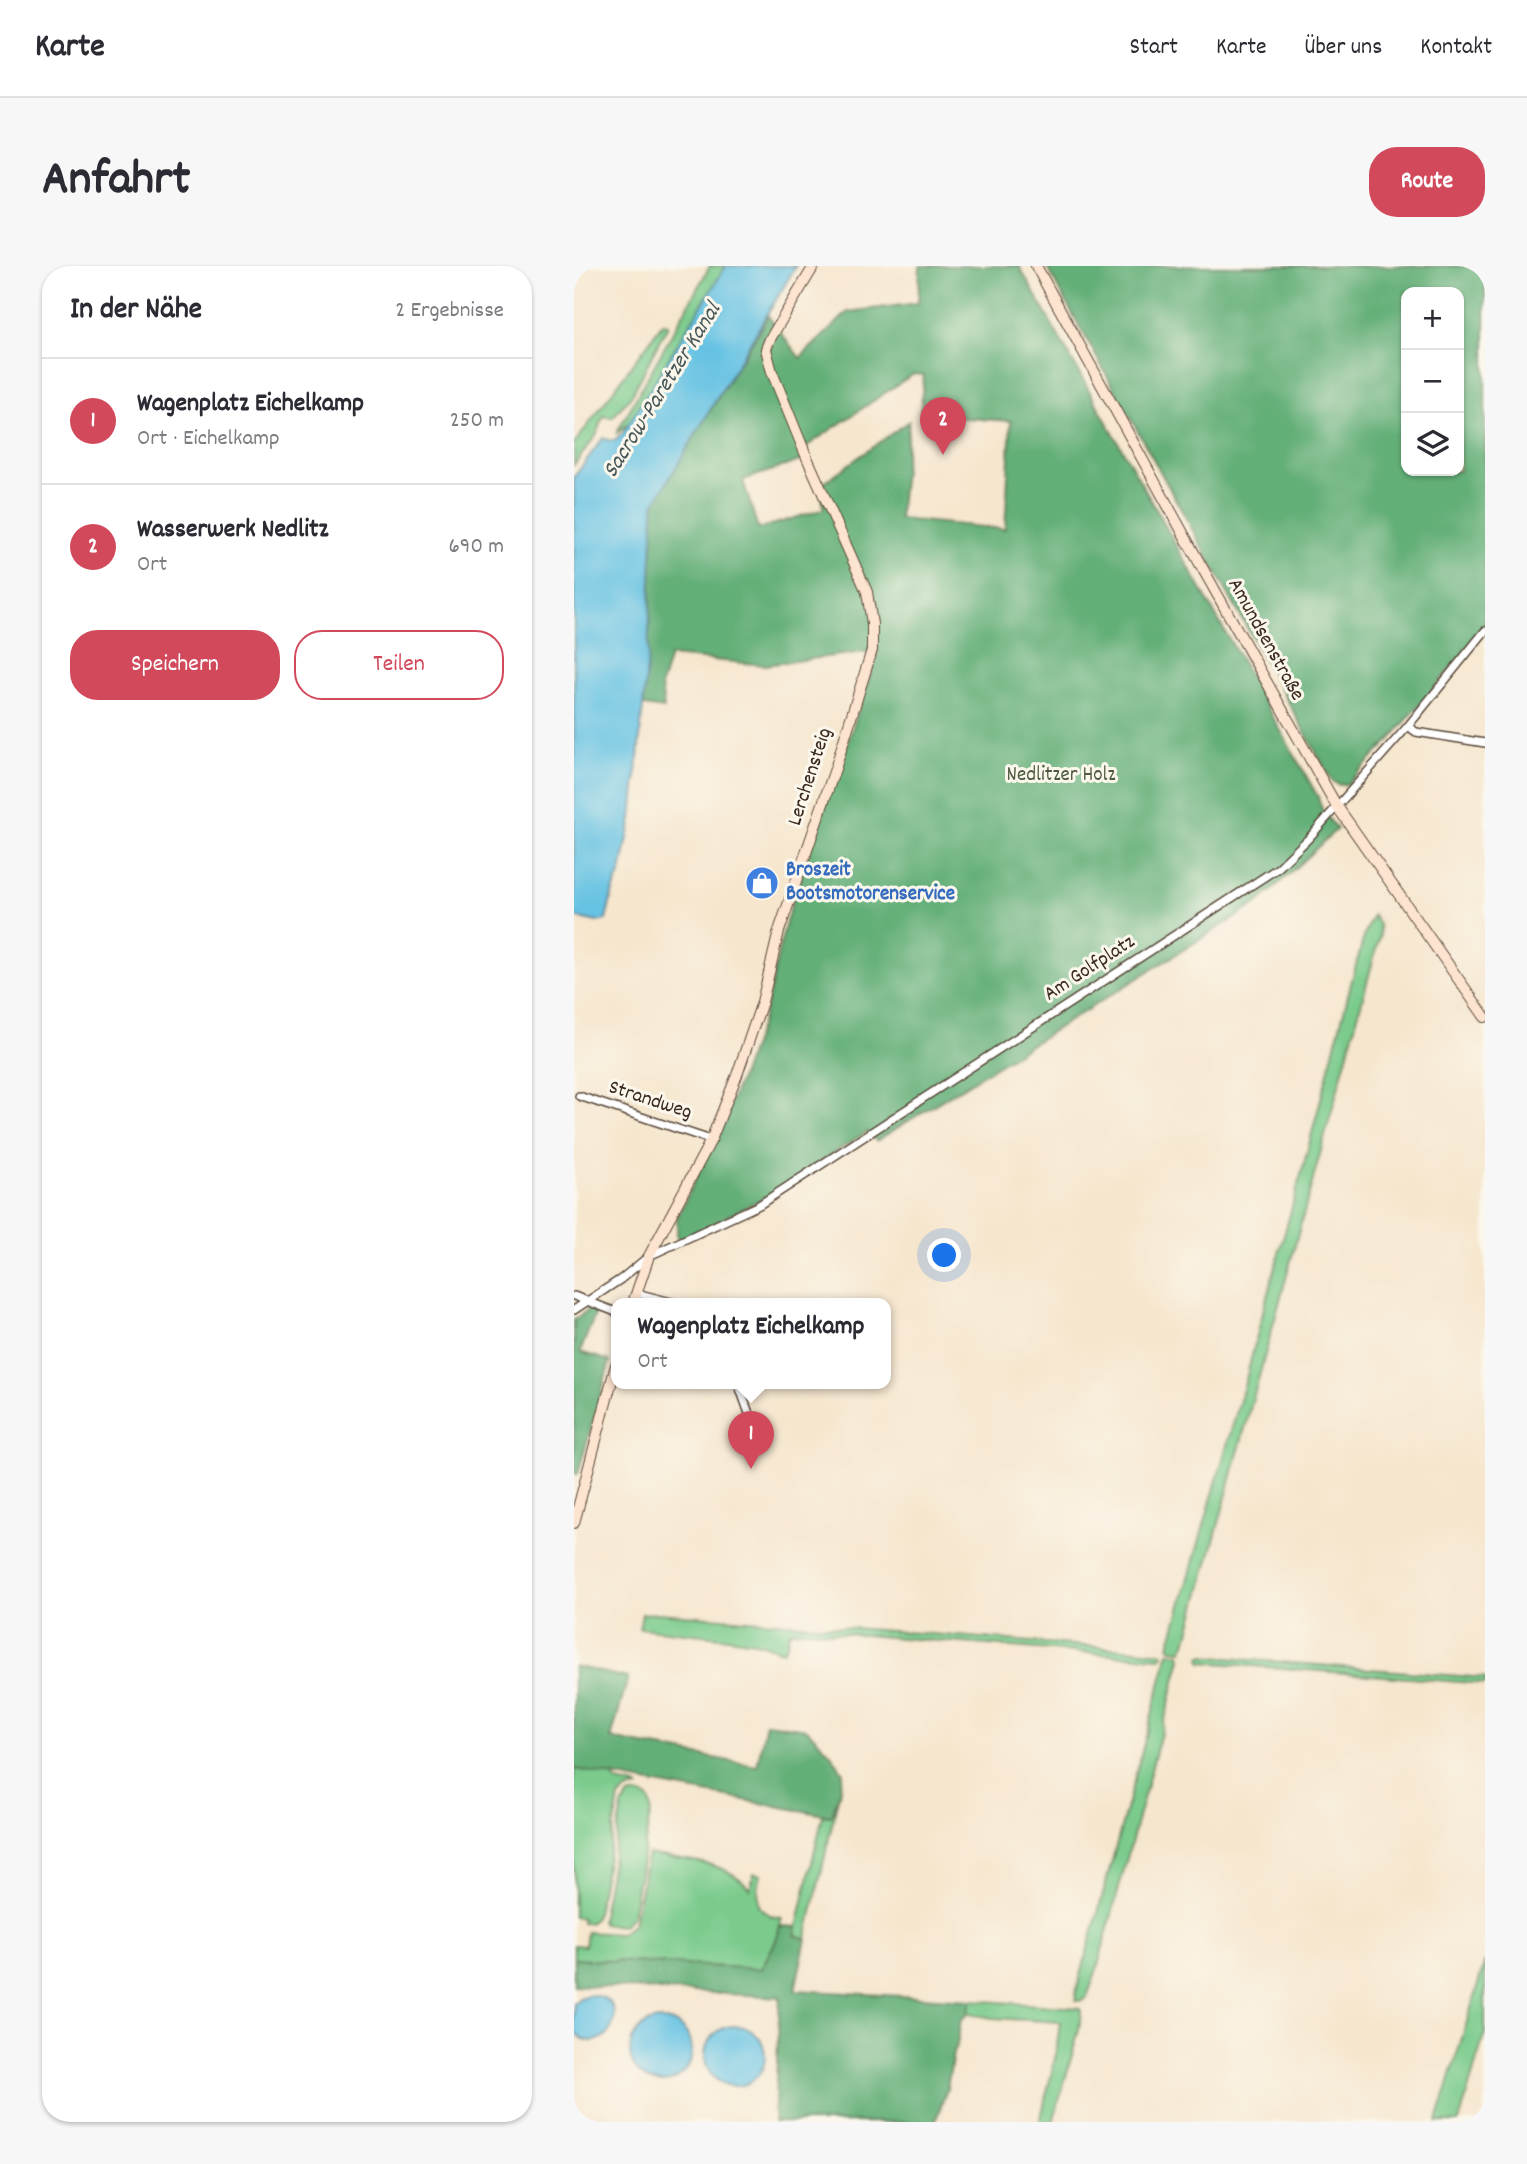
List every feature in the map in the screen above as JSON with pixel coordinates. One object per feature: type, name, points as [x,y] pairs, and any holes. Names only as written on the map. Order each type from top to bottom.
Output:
[{"type":"street","name":"Lerchensteig","points":[[634,1298],[649,1256],[711,1140],[737,1075],[762,1002],[779,931],[836,766],[872,650],[873,624],[867,592],[805,453],[772,372],[766,349],[769,339],[814,266]]},
{"type":"street","name":"Amundsenstraße","points":[[1036,266],[1336,805],[1485,1017]]},
{"type":"street","name":"Am Golfplatz","points":[[574,1310],[621,1279],[649,1256],[759,1205],[1278,868],[1309,838],[1408,726],[1485,631]]},
{"type":"street","points":[[1408,726],[1416,732],[1485,743]]},
{"type":"street","name":"Strandweg","points":[[579,1096],[711,1140]]},
{"type":"street","points":[[574,1296],[611,1310]]},
{"type":"street","points":[[574,1523],[611,1384]]},
{"type":"street","points":[[740,1389],[759,1441]]},
{"type":"green space","points":[[710,266],[726,266],[630,422],[616,434]]},
{"type":"green space","name":"Nedlitzer Holz","points":[[920,266],[1019,266],[1318,797],[1323,812],[1337,829],[1257,904],[876,1141],[867,1132],[769,1195],[697,1232],[677,1238],[677,1218],[722,1122],[761,1023],[786,923],[878,652],[765,665],[670,656],[661,685],[664,709],[643,706],[650,622],[653,504],[768,316],[800,358],[848,312],[918,303]],"holes":[[[913,374],[924,375],[920,415],[1011,421],[1005,529],[899,519],[909,421],[820,485],[824,509],[758,529],[743,480],[806,459],[807,446]]]},
{"type":"green space","points":[[1046,266],[1485,266],[1485,628],[1389,741],[1347,784],[1339,785],[1332,781]]},
{"type":"green space","points":[[663,323],[668,325],[631,396],[612,418],[604,416],[597,434],[574,465],[574,444]]},
{"type":"green space","points":[[1373,915],[1379,925],[1380,935],[1186,1643],[1182,1650],[1172,1649],[1169,1646],[1246,1379],[1365,933]]},
{"type":"green space","points":[[591,1308],[597,1310],[580,1352],[610,1361],[578,1474],[574,1473],[574,1320]]},
{"type":"green space","points":[[658,1613],[1137,1650],[1163,1655],[1160,1658],[1113,1655],[802,1630],[790,1631],[783,1651],[755,1642],[639,1628],[642,1614]]},
{"type":"green space","points":[[1169,1652],[1180,1654],[1181,1659],[1097,1969],[1087,1997],[1076,2001],[1076,1993]]},
{"type":"green space","points":[[1201,1656],[1485,1678],[1485,1684],[1202,1662]]},
{"type":"green space","points":[[574,1666],[628,1678],[611,1739],[757,1766],[766,1723],[807,1729],[830,1753],[843,1772],[831,1816],[574,1769]]},
{"type":"green space","points":[[574,1769],[612,1776],[617,1782],[640,1787],[631,1789],[619,1798],[597,1913],[588,1923],[582,1923],[582,1918],[574,1917]]},
{"type":"green space","points":[[637,1794],[648,1799],[651,1810],[632,1917],[622,1926],[603,1924],[601,1921],[622,1806],[629,1796]]},
{"type":"green space","points":[[839,1794],[806,1939],[795,1935],[823,1815],[831,1816]]},
{"type":"green space","points":[[648,1854],[716,1867],[740,1879],[750,1889],[754,1873],[761,1874],[758,1887],[759,1906],[769,1915],[782,1918],[776,1941],[761,1969],[574,1959],[574,1945],[585,1946],[587,1932],[620,1934],[634,1924]]},
{"type":"green space","points":[[780,1926],[797,1927],[795,1935],[806,1939],[795,1990],[971,2000],[968,2014],[961,2020],[947,2089],[935,2122],[774,2122],[780,1997],[574,1985],[574,1959],[761,1969],[776,1941]]},
{"type":"green space","points":[[1485,1961],[1485,2032],[1459,2122],[1437,2122]]},
{"type":"green space","points":[[971,2000],[1079,2008],[1079,2030],[1053,2122],[1040,2122],[1056,2054],[1060,2022],[968,2014]]},
{"type":"water","name":"Sacrow-Paretzer Kanal","points":[[726,266],[796,266],[654,504],[648,656],[632,818],[621,872],[606,920],[597,922],[574,917],[574,477],[603,438],[614,440],[622,434]]},
{"type":"water","points":[[588,1995],[603,1998],[612,2006],[614,2016],[606,2035],[597,2040],[586,2040],[574,2032],[574,2003]]},
{"type":"water","points":[[661,2020],[673,2022],[683,2029],[690,2039],[690,2063],[683,2073],[673,2080],[661,2082],[649,2080],[639,2073],[632,2063],[630,2051],[632,2039],[639,2029],[649,2022]]},
{"type":"water","points":[[729,2026],[741,2026],[760,2039],[765,2056],[763,2068],[752,2081],[741,2086],[729,2086],[710,2073],[705,2062],[705,2050],[718,2031]]},
{"type":"place","name":"Wasserwerk Nedlitz","points":[[943,455]]},
{"type":"place","name":"Broszeit Bootsmotorenservice","points":[[762,883]]},
{"type":"place","name":"Wagenplatz Eichelkamp","points":[[751,1469]]}]
